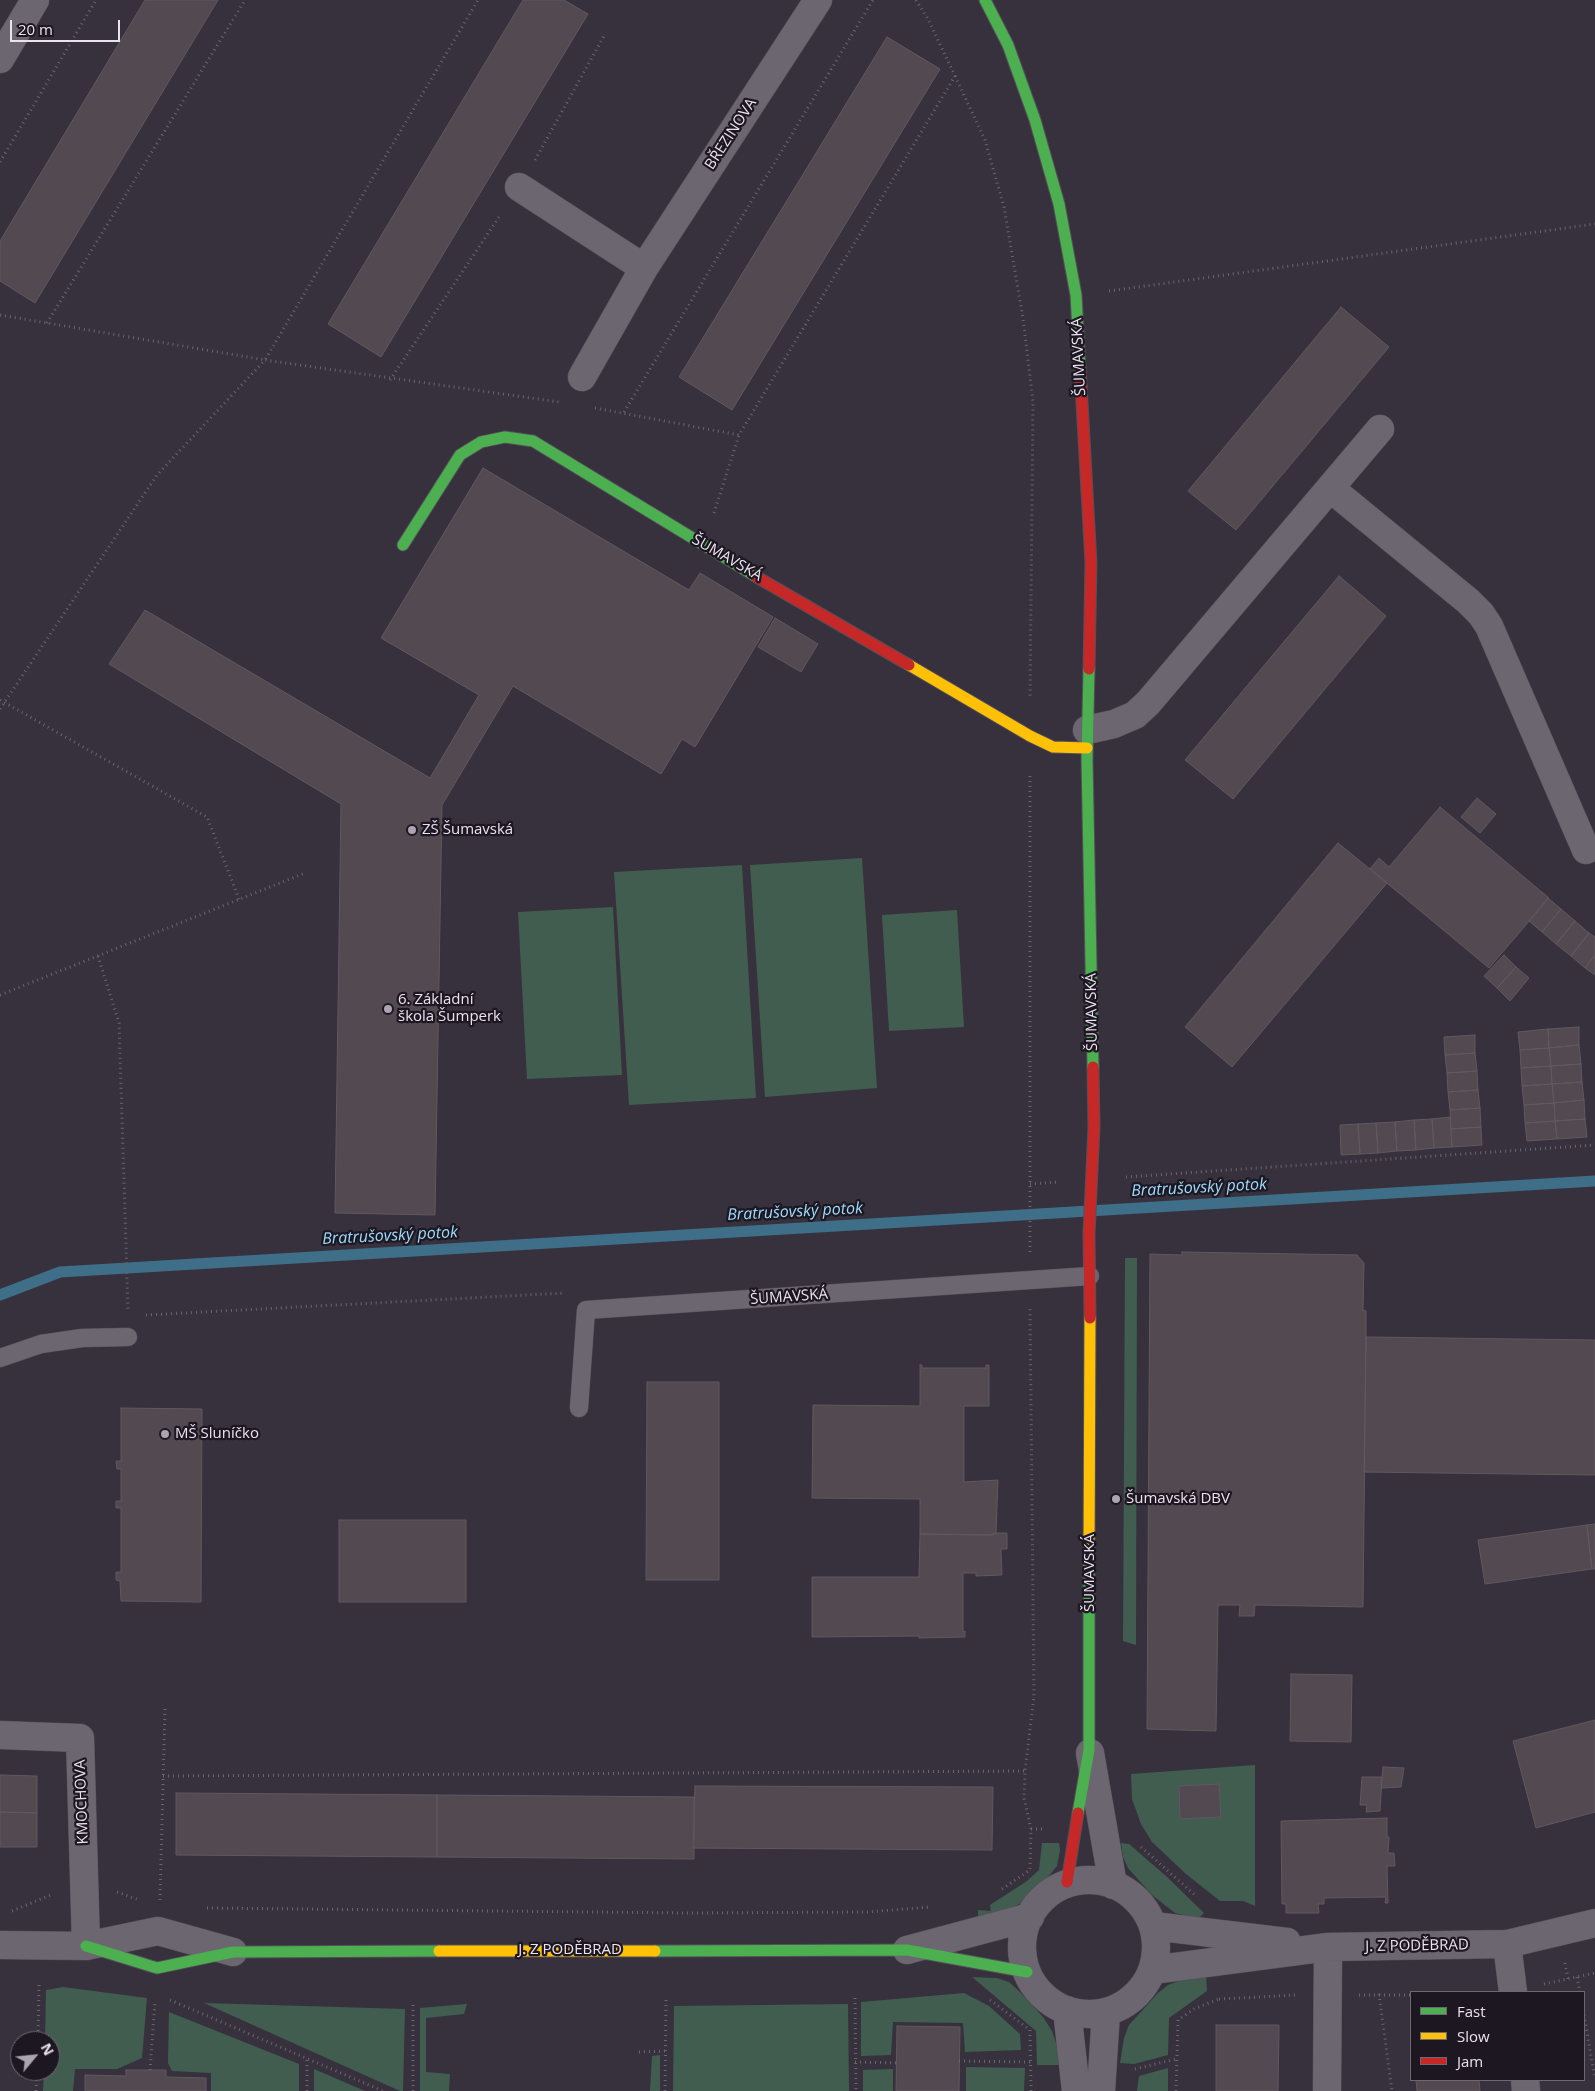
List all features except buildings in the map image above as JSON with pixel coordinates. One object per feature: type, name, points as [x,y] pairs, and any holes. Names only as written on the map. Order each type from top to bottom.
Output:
[{"type":"street","points":[[0,59],[35,0]]},
{"type":"street","name":"BŘEZINOVA","points":[[582,377],[644,268],[818,0]]},
{"type":"street","name":"ŠUMAVSKÁ","points":[[985,0],[1008,45],[1035,120],[1059,204],[1076,295],[1091,563],[1087,739],[1094,1127],[1089,1234],[1089,1750],[1067,1882]]},
{"type":"street","points":[[519,187],[644,268]]},
{"type":"street","name":"ŠUMAVSKÁ","points":[[403,545],[460,455],[480,442],[506,436],[533,441],[703,545],[1030,736],[1053,747],[1087,739],[1135,715],[1148,703],[1380,429]]},
{"type":"street","points":[[1330,488],[1468,601],[1481,614],[1489,626],[1586,850]]},
{"type":"street","name":"KMOCHOVA","points":[[0,1734],[80,1738],[86,1946]]},
{"type":"street","name":"ŠUMAVSKÁ","points":[[1089,1750],[1113,1885]]},
{"type":"street","points":[[1082,1879],[1113,1885],[1136,1900],[1145,1910],[1153,1926],[1156,1948],[1152,1970],[1142,1988],[1126,2003],[1106,2012],[1087,2014],[1067,2010],[1050,2001],[1037,1988],[1027,1972],[1023,1950],[1024,1930],[1038,1904],[1067,1882],[1082,1879]]},
{"type":"street","name":"J. Z PODĚBRAD","points":[[907,1950],[1030,1917]]},
{"type":"street","name":"J. Z PODĚBRAD","points":[[1152,1970],[1328,1947],[1507,1944],[1595,1923]]},
{"type":"street","name":"J. Z PODĚBRAD","points":[[1153,1926],[1328,1947]]},
{"type":"street","name":"J. Z PODĚBRAD","points":[[0,1945],[86,1946],[158,1931],[233,1952]]},
{"type":"street","points":[[1507,1944],[1513,1991]]},
{"type":"street","name":"J. Z PODĚBRAD","points":[[86,1946],[157,1968],[233,1952],[907,1950],[1027,1972]]},
{"type":"street","points":[[1326,2091],[1328,1947]]},
{"type":"street","points":[[1067,2010],[1076,2091]]},
{"type":"street","points":[[1101,2091],[1106,2012]]},
{"type":"lane","name":"ŠUMAVSKÁ","points":[[579,1408],[586,1310],[1090,1276]]},
{"type":"lane","points":[[0,1358],[41,1344],[82,1338],[128,1337]]},
{"type":"path","points":[[0,162],[96,0]]},
{"type":"path","points":[[47,323],[245,0]]},
{"type":"path","points":[[0,709],[1,702],[157,474],[265,360],[478,0]]},
{"type":"path","points":[[624,412],[873,0]]},
{"type":"path","points":[[916,0],[928,19],[985,140],[1004,207],[1023,318],[1032,393],[1030,1240]]},
{"type":"path","points":[[703,545],[739,435],[955,76]]},
{"type":"path","points":[[1076,295],[1595,224]]},
{"type":"path","points":[[0,315],[265,360],[566,403]]},
{"type":"path","points":[[586,406],[739,435]]},
{"type":"path","points":[[1,702],[208,818],[239,900]]},
{"type":"path","points":[[0,995],[305,873]]},
{"type":"path","points":[[98,956],[120,1023],[127,1293]]},
{"type":"path","points":[[1116,1178],[1595,1145]]},
{"type":"path","points":[[1030,1184],[1063,1182]]},
{"type":"path","points":[[1001,1890],[1030,1870],[1031,1829],[1024,1798],[1025,1771],[1034,1696],[1030,1280]]},
{"type":"path","points":[[160,1908],[165,1707]]},
{"type":"path","points":[[163,1776],[1025,1771]]},
{"type":"path","points":[[1137,1841],[1142,1848],[1202,1902]]},
{"type":"path","points":[[11,1912],[56,1893],[98,1886],[142,1901]]},
{"type":"path","points":[[198,1908],[867,1912],[934,1907]]},
{"type":"path","points":[[1577,1977],[1580,1991]]},
{"type":"path","points":[[38,2031],[39,1983]]},
{"type":"path","points":[[1176,2091],[1178,2020],[1194,2009],[1219,1999],[1219,1992]]},
{"type":"path","points":[[150,2070],[156,1994]]},
{"type":"path","points":[[1380,1994],[1392,2091]]},
{"type":"path","points":[[165,1997],[383,2091]]},
{"type":"path","points":[[665,2091],[666,1997]]},
{"type":"path","points":[[855,1998],[856,2091]]},
{"type":"path","points":[[987,1998],[1030,2030],[1031,2091]]},
{"type":"path","points":[[413,2002],[413,2091]]},
{"type":"path","points":[[1585,2021],[1595,2079]]},
{"type":"path","points":[[639,2052],[666,2051]]},
{"type":"path","points":[[307,2058],[307,2091]]},
{"type":"path","points":[[1133,2069],[1176,2059]]},
{"type":"path","points":[[959,2061],[1031,2062]]},
{"type":"path","points":[[856,2062],[897,2063]]},
{"type":"green space","points":[[862,858],[877,1088],[765,1097],[750,865]]},
{"type":"green space","points":[[742,865],[756,1098],[629,1105],[614,872]]},
{"type":"green space","points":[[613,907],[622,1075],[527,1079],[518,912]]},
{"type":"green space","points":[[957,910],[964,1027],[889,1031],[882,915]]},
{"type":"green space","points":[[1125,1258],[1137,1258],[1136,1645],[1123,1641]]},
{"type":"green space","points":[[1255,1765],[1255,1906],[1243,1901],[1220,1901],[1186,1874],[1152,1842],[1141,1824],[1132,1799],[1131,1774]]},
{"type":"green space","points":[[1042,1843],[1059,1843],[1060,1850],[1057,1866],[1048,1877],[1019,1904],[1005,1913],[978,1919],[978,1910],[991,1911],[990,1905],[1027,1881],[1039,1870]]},
{"type":"green space","points":[[1121,1843],[1129,1844],[1166,1876],[1204,1913],[1200,1917],[1191,1917],[1175,1913],[1152,1895],[1128,1868],[1123,1857]]},
{"type":"green space","points":[[1206,1975],[1207,1991],[1169,2018],[1168,2055],[1134,2064],[1120,2063],[1124,2038],[1129,2025],[1158,1993],[1168,1985],[1192,1976]]},
{"type":"green space","points":[[972,1977],[997,1978],[1009,1982],[1019,1991],[1043,2017],[1052,2031],[1058,2049],[1059,2065],[1037,2065],[1036,2031]]},
{"type":"green space","points":[[63,1987],[147,1998],[142,2058],[117,2069],[75,2069],[73,2091],[43,2091],[44,2081],[60,2081],[60,2031],[45,2031],[46,1990]]},
{"type":"green space","points":[[964,1993],[989,2006],[1020,2034],[1021,2050],[965,2052],[963,2023],[893,2022],[891,2055],[861,2056],[861,2002]]},
{"type":"green space","points":[[204,2003],[405,2009],[403,2091],[400,2091]]},
{"type":"green space","points":[[467,2004],[464,2014],[426,2018],[426,2072],[450,2074],[449,2091],[420,2091],[420,2008]]},
{"type":"green space","points":[[848,2004],[849,2091],[673,2091],[674,2006]]},
{"type":"green space","points":[[169,2012],[299,2064],[299,2091],[211,2091],[211,2073],[172,2071],[168,2063]]},
{"type":"green space","points":[[660,2055],[660,2091],[650,2091],[652,2056]]},
{"type":"green space","points":[[966,2067],[1025,2068],[1024,2091],[966,2091]]},
{"type":"green space","points":[[1168,2068],[1168,2091],[1137,2091],[1139,2076]]},
{"type":"green space","points":[[314,2069],[365,2091],[314,2091]]},
{"type":"green space","points":[[893,2069],[893,2091],[863,2091],[863,2070]]},
{"type":"waterway","name":"Bratrušovský potok","points":[[0,1295],[60,1272],[1595,1181]]},
{"type":"traffic: fast","points":[[985,0],[1008,45],[1035,120],[1059,204],[1076,295],[1080,367]]},
{"type":"traffic: fast","points":[[403,545],[460,455],[481,442],[505,437],[533,441],[755,576]]},
{"type":"traffic: fast","points":[[1089,669],[1087,759],[1093,1067]]},
{"type":"traffic: fast","points":[[1078,1813],[1089,1750],[1089,1554]]},
{"type":"traffic: fast","points":[[86,1946],[157,1968],[233,1952],[439,1951]]},
{"type":"traffic: fast","points":[[655,1951],[907,1950],[1027,1972]]},
{"type":"traffic: slow","points":[[909,665],[1030,736],[1053,747],[1087,748]]},
{"type":"traffic: slow","points":[[1089,1554],[1090,1318]]},
{"type":"traffic: slow","points":[[439,1951],[655,1951]]},
{"type":"traffic: jam","points":[[1080,367],[1091,563],[1089,669]]},
{"type":"traffic: jam","points":[[755,576],[909,665]]},
{"type":"traffic: jam","points":[[1090,1318],[1089,1234],[1094,1127],[1093,1067]]},
{"type":"traffic: jam","points":[[1067,1882],[1078,1813]]},
{"type":"place","name":"ZŠ Šumavská","points":[[412,830]]},
{"type":"place","name":"6. Základní škola Šumperk","points":[[388,1009]]},
{"type":"place","name":"MŠ Sluníčko","points":[[165,1434]]},
{"type":"place","name":"Šumavská DBV","points":[[1116,1499]]}]
